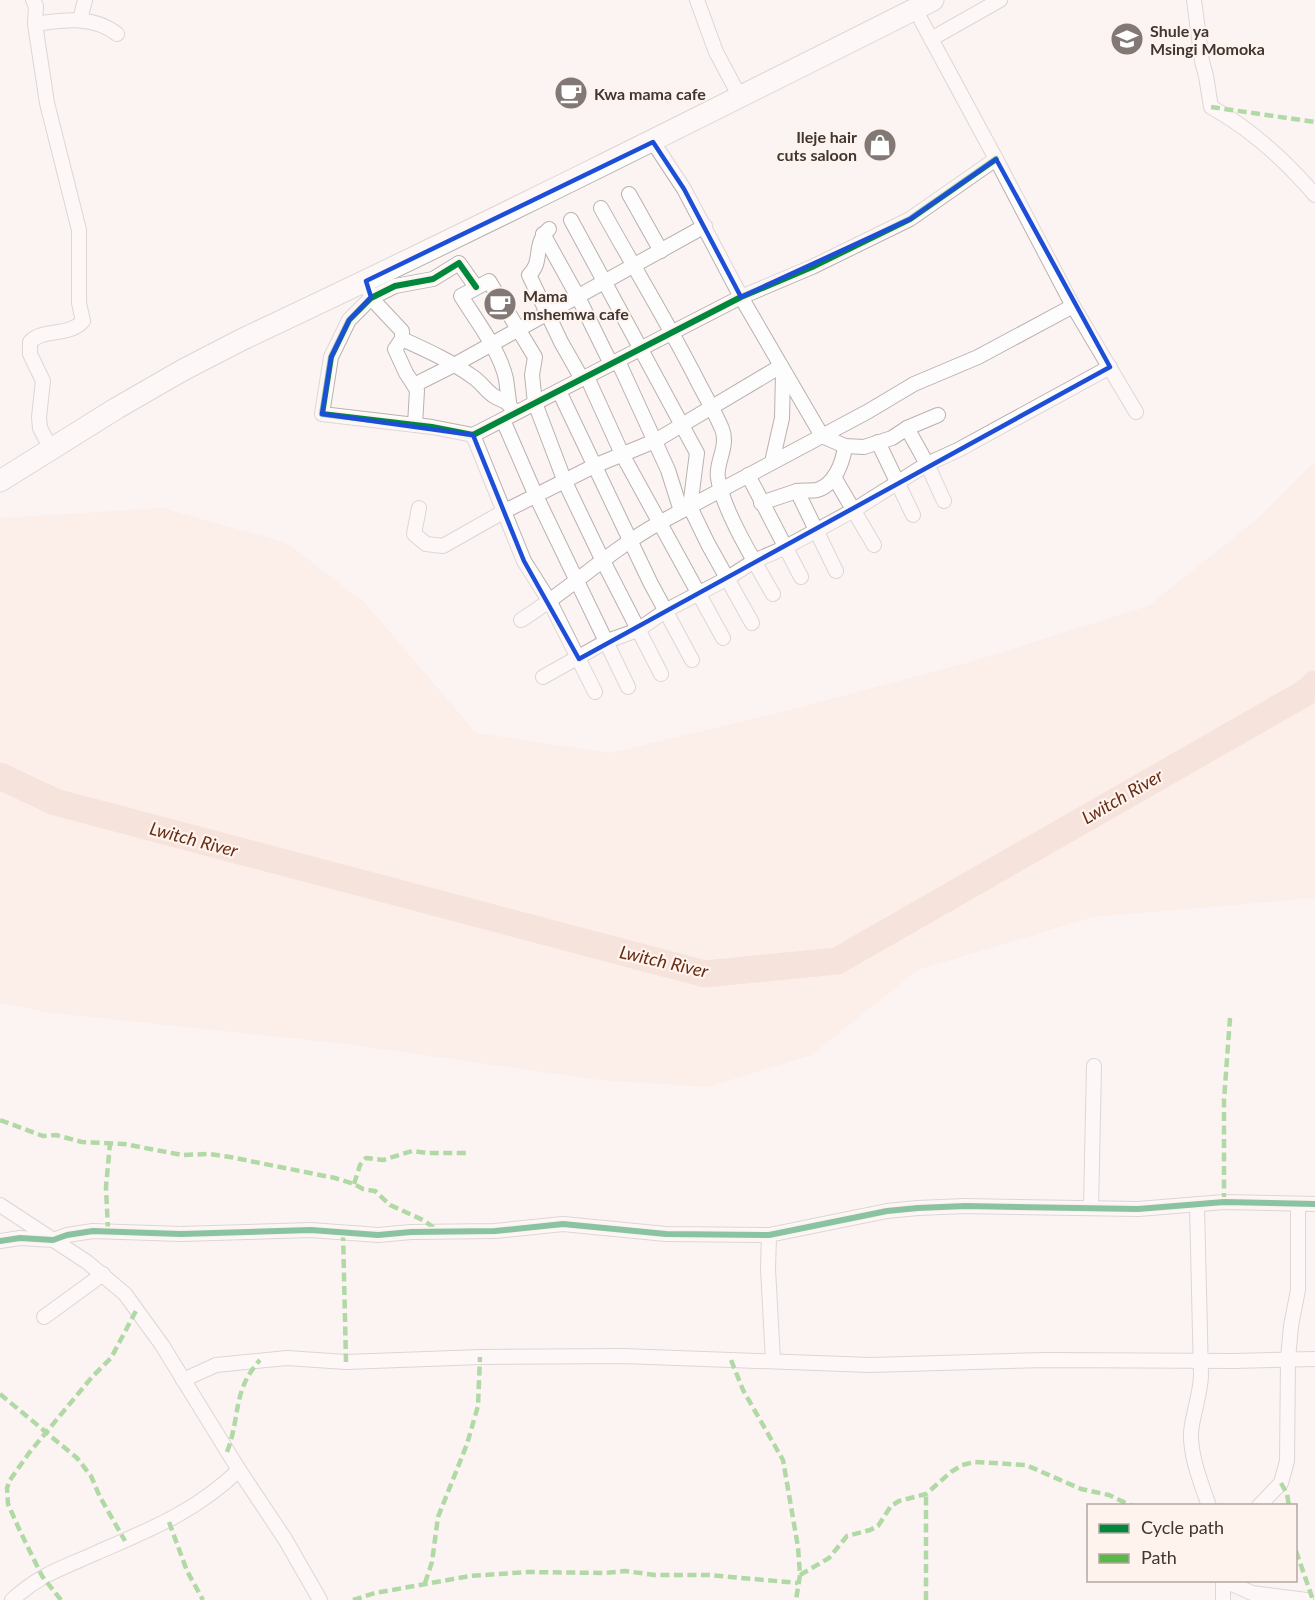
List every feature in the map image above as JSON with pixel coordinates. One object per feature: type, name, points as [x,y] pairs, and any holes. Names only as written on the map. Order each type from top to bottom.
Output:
[{"type":"highway","points":[[0,481],[183,370],[243,339],[369,290],[740,97],[924,5]]},
{"type":"street","points":[[33,0],[36,6],[35,24],[47,103],[65,165],[79,230],[79,303],[83,321],[77,328],[36,337],[30,342],[30,354],[43,381],[39,428],[51,449]]},
{"type":"street","points":[[80,20],[85,0]]},
{"type":"street","points":[[697,0],[716,52],[740,97]]},
{"type":"street","points":[[931,39],[999,0]]},
{"type":"street","points":[[1194,0],[1211,107],[1239,122],[1294,171],[1315,195]]},
{"type":"street","points":[[924,5],[931,39],[1073,306],[1136,412]]},
{"type":"street","points":[[35,24],[80,20],[97,22],[109,27],[117,34]]},
{"type":"street","points":[[653,142],[684,189],[741,297],[822,436],[845,446],[864,447],[892,438],[907,428],[938,415]]},
{"type":"street","points":[[476,287],[459,262],[433,279],[369,290],[349,320],[331,357],[322,414],[415,425],[473,435],[509,412],[560,391],[741,297],[812,267],[910,219],[996,159]]},
{"type":"street","points":[[629,194],[661,251]]},
{"type":"street","points":[[601,208],[673,332],[723,431],[724,453],[717,475],[720,490],[772,594]]},
{"type":"street","points":[[572,220],[697,453],[686,509]]},
{"type":"street","points":[[414,385],[705,226]]},
{"type":"street","points":[[723,638],[622,454],[584,378],[546,313],[529,275],[534,269],[540,237],[546,232],[655,441],[686,509],[752,623]]},
{"type":"street","points":[[628,687],[536,496],[509,412],[506,378],[490,345],[461,296],[489,281],[535,357],[532,375],[535,403],[565,482],[662,674]]},
{"type":"street","points":[[369,290],[402,331],[402,339],[395,349],[417,390],[415,425]]},
{"type":"street","points":[[521,621],[550,602],[602,559],[659,523],[914,384],[978,357],[1073,306]]},
{"type":"street","points":[[402,339],[472,376],[486,387],[509,412]]},
{"type":"street","points":[[543,677],[579,659],[607,641],[638,630],[665,611],[728,578],[754,561],[784,548],[854,510],[927,464],[958,450],[1110,367]]},
{"type":"street","points":[[419,508],[414,534],[426,544],[444,546],[503,512],[594,466],[655,441],[710,406],[782,368]]},
{"type":"street","points":[[772,462],[782,418],[782,368]]},
{"type":"street","points":[[560,391],[630,540],[692,660]]},
{"type":"street","points":[[907,428],[944,501]]},
{"type":"street","points":[[473,435],[524,561],[550,602],[595,692]]},
{"type":"street","points":[[878,442],[913,515]]},
{"type":"street","points":[[761,503],[797,491],[818,490],[834,477],[843,459],[845,446]]},
{"type":"street","points":[[748,475],[801,577]]},
{"type":"street","points":[[834,477],[874,545]]},
{"type":"street","points":[[797,491],[836,572]]},
{"type":"street","points":[[1091,1208],[1094,1066]]},
{"type":"street","points":[[0,1241],[20,1238],[53,1240],[67,1235],[93,1231],[181,1234],[311,1230],[378,1235],[411,1232],[495,1232],[563,1224],[666,1234],[769,1235],[887,1211],[918,1208],[965,1206],[1138,1209],[1224,1202],[1315,1203]]},
{"type":"street","points":[[1261,1504],[1281,1483],[1284,1475],[1288,1439],[1288,1359],[1298,1290],[1298,1204]]},
{"type":"street","points":[[0,1205],[103,1274],[138,1309],[285,1539],[320,1600]]},
{"type":"street","points":[[1197,1205],[1202,1361],[1201,1388],[1191,1432],[1192,1444],[1208,1504]]},
{"type":"street","points":[[769,1235],[768,1269],[773,1360]]},
{"type":"street","points":[[44,1317],[103,1274]]},
{"type":"street","points":[[183,1380],[206,1369],[224,1364],[287,1358],[346,1362],[480,1357],[623,1356],[870,1365],[1046,1360],[1315,1359]]},
{"type":"street","points":[[12,1600],[42,1576],[169,1522],[210,1495],[239,1470]]},
{"type":"street","points":[[1223,1582],[1223,1600]]},
{"type":"street","points":[[1225,1582],[1252,1593],[1306,1600]]},
{"type":"highlighted area","points":[[653,142],[684,189],[741,297],[910,219],[996,159],[1110,367],[579,659],[524,561],[473,435],[322,414],[331,357],[349,320],[371,297],[366,281]]},
{"type":"shaded area","points":[[1315,461],[1315,898],[1093,917],[918,970],[811,1055],[708,1087],[600,1080],[346,1044],[52,1013],[0,1003],[0,518],[163,508],[287,543],[365,603],[476,733],[610,753],[786,711],[970,662],[1148,606],[1258,518]]},
{"type":"waterway","name":"Lwitch River","points":[[0,776],[55,802],[705,974],[837,961],[1305,693],[1315,684]]},
{"type":"marked path","points":[[1211,107],[1315,122]]},
{"type":"marked path","points":[[1224,1202],[1224,1100],[1230,1018]]},
{"type":"marked path","points":[[0,1120],[43,1136],[56,1135],[82,1142],[124,1144],[182,1155],[209,1154],[230,1157],[335,1178],[363,1189],[375,1191],[390,1205],[423,1220],[437,1230]]},
{"type":"marked path","points":[[108,1231],[106,1187],[110,1143]]},
{"type":"marked path","points":[[354,1184],[360,1165],[366,1158],[383,1160],[412,1151],[467,1153]]},
{"type":"marked path","points":[[343,1232],[346,1362]]},
{"type":"marked path","points":[[61,1600],[42,1576],[20,1531],[8,1504],[7,1488],[29,1453],[92,1377],[111,1358],[137,1309]]},
{"type":"marked path","points":[[425,1583],[432,1562],[438,1517],[467,1444],[478,1406],[480,1357]]},
{"type":"marked path","points":[[227,1452],[241,1393],[251,1371],[260,1360]]},
{"type":"marked path","points":[[731,1360],[743,1390],[783,1460],[798,1547],[800,1575],[796,1600]]},
{"type":"marked path","points":[[0,1394],[77,1458],[91,1476],[125,1541]]},
{"type":"marked path","points":[[800,1575],[829,1558],[847,1536],[878,1526],[891,1506],[899,1501],[926,1494],[951,1472],[962,1465],[975,1462],[1026,1465],[1081,1489],[1109,1495],[1128,1504]]},
{"type":"marked path","points":[[1281,1483],[1287,1494],[1289,1504]]},
{"type":"marked path","points":[[926,1494],[926,1600]]},
{"type":"marked path","points":[[169,1522],[187,1571],[203,1600]]},
{"type":"marked path","points":[[1297,1554],[1313,1600]]},
{"type":"marked path","points":[[353,1600],[375,1593],[470,1576],[528,1572],[625,1571],[655,1575],[709,1575],[798,1583]]},
{"type":"cycle path","points":[[476,287],[459,263],[433,279],[395,286],[371,298],[349,320],[331,357],[322,414],[432,427],[473,435],[741,297],[812,267],[910,219],[996,159]]},
{"type":"cycle path","points":[[0,1241],[20,1238],[53,1240],[67,1235],[93,1231],[181,1234],[311,1230],[378,1235],[411,1232],[495,1231],[563,1224],[666,1234],[769,1235],[887,1211],[918,1208],[965,1206],[1138,1209],[1224,1202],[1315,1204]]},
{"type":"place","name":"Shule ya Msingi Momoka","points":[[1127,39]]},
{"type":"place","name":"Kwa mama cafe","points":[[571,93]]},
{"type":"place","name":"Ileje hair cuts saloon","points":[[880,145]]},
{"type":"place","name":"Mama mshemwa cafe","points":[[500,304]]}]
